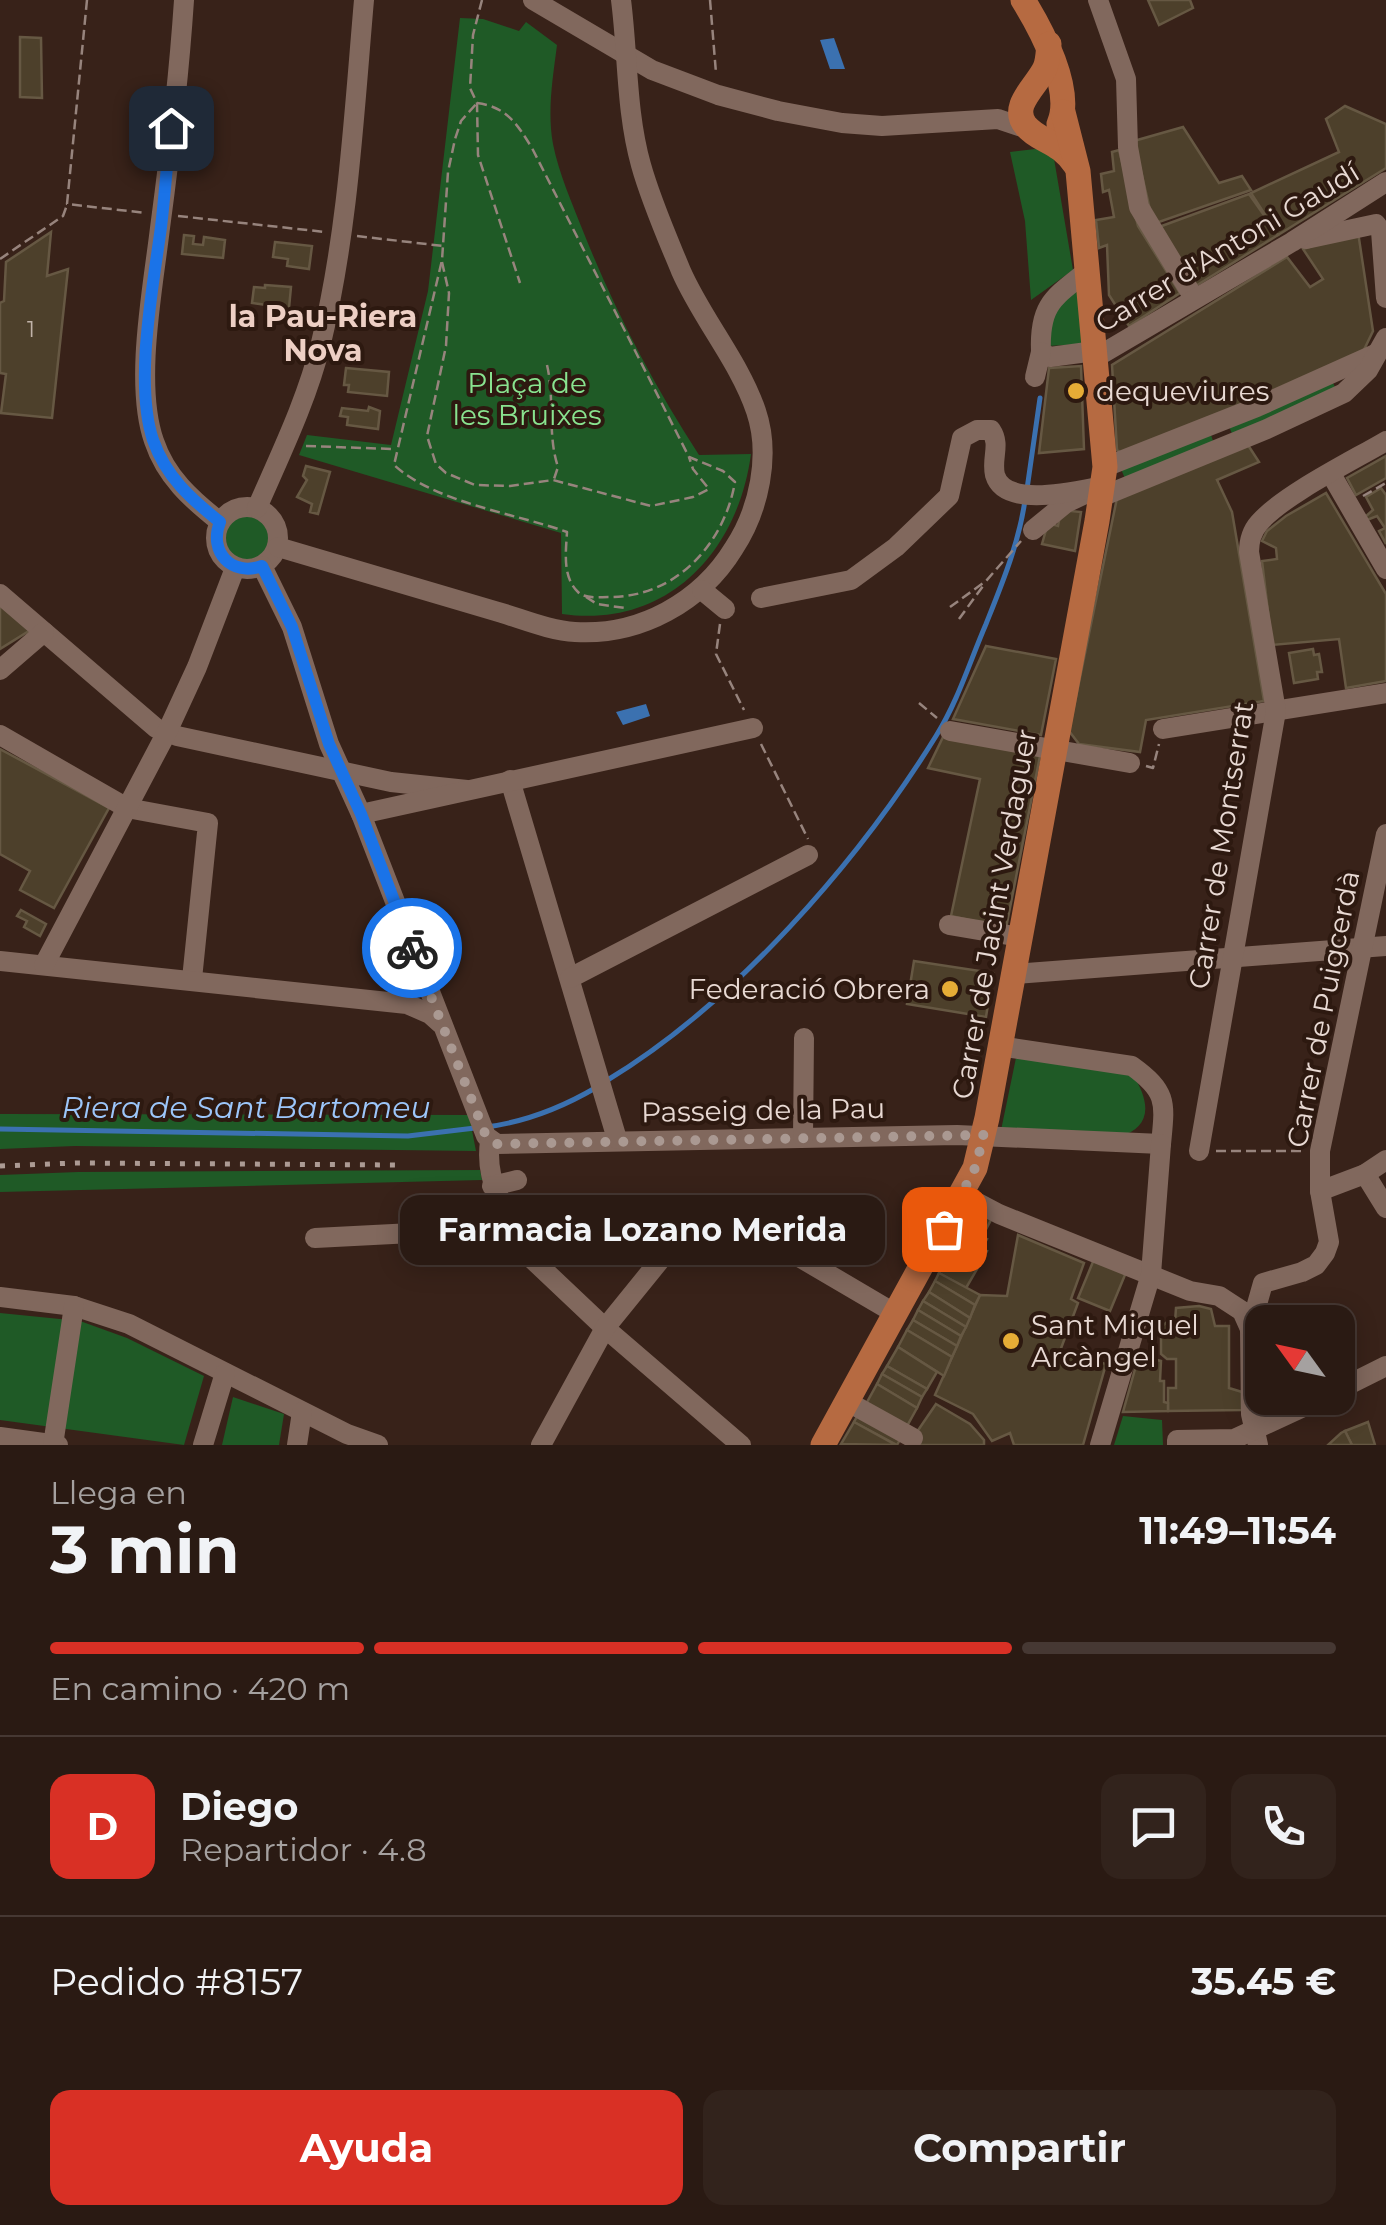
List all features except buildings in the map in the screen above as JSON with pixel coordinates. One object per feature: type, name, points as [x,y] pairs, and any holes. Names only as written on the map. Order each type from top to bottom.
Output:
[{"type":"main road","name":"Carrer de Jacint Verdaguer","points":[[823,1445],[963,1195],[984,1135],[1103,483],[1078,171],[1049,44],[1025,2]]},
{"type":"main road","points":[[1049,44],[1045,68],[1025,98],[1020,114],[1034,131],[1064,151],[1078,171]]},
{"type":"main road","points":[[1025,98],[1038,90],[1051,92],[1063,109],[1054,128],[1034,131]]},
{"type":"street","points":[[184,0],[151,302],[146,392],[153,439],[169,474],[220,522]]},
{"type":"street","points":[[257,508],[320,344],[340,234],[364,0]]},
{"type":"street","points":[[532,0],[626,58],[718,95],[778,112],[842,123],[915,126],[998,119],[1034,131]]},
{"type":"street","points":[[278,547],[574,632],[633,626],[680,605],[702,590],[746,531],[758,493],[762,454],[757,414],[682,274],[640,164],[621,0]]},
{"type":"street","points":[[1098,0],[1126,79],[1128,147],[1140,207],[1194,298]]},
{"type":"street","points":[[998,119],[1025,98]]},
{"type":"street","name":"Carrer d'Antoni Gaudí","points":[[1095,355],[1292,242],[1386,182]]},
{"type":"street","points":[[1292,242],[1376,224],[1381,231],[1386,298]]},
{"type":"street","points":[[1036,377],[1047,304],[1087,271]]},
{"type":"street","points":[[1033,530],[1066,503],[1103,483],[1215,424],[1341,372],[1383,344]]},
{"type":"street","points":[[762,598],[851,580],[896,547],[949,496],[962,438],[977,430],[991,430],[997,439],[994,473],[1002,488],[1026,495],[1103,483],[1224,446],[1344,393],[1368,370],[1383,344]]},
{"type":"street","points":[[1041,352],[1050,357],[1095,355]]},
{"type":"street","points":[[1341,372],[1344,393]]},
{"type":"street","points":[[1215,424],[1224,446]]},
{"type":"street","name":"Carrer de Montserrat","points":[[1199,1151],[1276,711],[1248,552],[1250,538],[1276,507],[1386,441]]},
{"type":"street","points":[[1331,474],[1386,569]]},
{"type":"street","points":[[257,508],[277,528],[278,547],[262,566],[253,570],[235,568],[217,547],[220,522],[236,509],[257,508]]},
{"type":"street","points":[[262,566],[292,627],[329,744],[361,814],[488,1139],[492,1186],[512,1240],[605,1328],[741,1445]]},
{"type":"street","points":[[44,965],[167,732],[214,628],[235,568]]},
{"type":"street","points":[[702,590],[725,609]]},
{"type":"street","points":[[0,594],[156,728],[390,782],[467,790]]},
{"type":"street","points":[[0,670],[44,632]]},
{"type":"street","points":[[1163,729],[1386,693]]},
{"type":"street","points":[[942,724],[1055,750],[1130,762]]},
{"type":"street","points":[[361,814],[752,728]]},
{"type":"street","points":[[0,735],[126,808],[208,823],[192,979]]},
{"type":"street","points":[[510,780],[617,1139]]},
{"type":"street","name":"Carrer de Puigcerdà","points":[[1257,1305],[1264,1283],[1302,1272],[1316,1265],[1326,1253],[1320,1151],[1376,947],[1386,834]]},
{"type":"street","points":[[570,978],[808,856]]},
{"type":"street","points":[[949,925],[1020,937]]},
{"type":"street","points":[[1014,974],[1376,947]]},
{"type":"street","points":[[0,961],[407,1004],[440,1023]]},
{"type":"street","points":[[804,1038],[808,1137]]},
{"type":"street","points":[[1000,1046],[1132,1066],[1150,1078],[1165,1103],[1150,1274],[1100,1445]]},
{"type":"street","points":[[808,1137],[814,1068]]},
{"type":"street","name":"Passeig de la Pau","points":[[488,1139],[497,1144],[808,1137],[939,1144],[984,1135],[1161,1144]]},
{"type":"street","points":[[1320,1190],[1365,1174],[1386,1160]]},
{"type":"street","points":[[1365,1174],[1386,1208]]},
{"type":"street","points":[[492,1186],[517,1180]]},
{"type":"street","points":[[963,1195],[999,1214],[1190,1292],[1219,1296],[1242,1311],[1245,1318]]},
{"type":"street","points":[[314,1238],[510,1228]]},
{"type":"street","points":[[542,1445],[605,1328],[665,1254],[764,1237],[896,1314]]},
{"type":"street","points":[[1145,1299],[1190,1292]]},
{"type":"street","points":[[0,1297],[74,1306],[129,1324],[302,1412],[344,1440],[378,1445]]},
{"type":"street","points":[[0,1437],[55,1445],[74,1306]]},
{"type":"street","points":[[1355,1382],[1386,1366]]},
{"type":"street","points":[[203,1445],[225,1373]]},
{"type":"street","points":[[848,1402],[913,1438]]},
{"type":"street","points":[[297,1445],[302,1412]]},
{"type":"street","points":[[1247,1441],[1248,1415]]},
{"type":"street","points":[[1177,1445],[1177,1440],[1247,1441],[1293,1415]]},
{"type":"path","points":[[0,259],[63,216],[87,0]]},
{"type":"path","points":[[482,0],[473,35],[470,88],[477,103],[478,155],[520,283]]},
{"type":"path","points":[[710,0],[718,95]]},
{"type":"path","points":[[477,103],[461,121],[454,140],[442,260],[394,465],[418,483],[567,532],[567,575],[576,591],[597,604],[628,608]]},
{"type":"path","points":[[442,260],[449,293],[448,318],[440,378],[428,424],[430,453],[446,472],[476,485],[510,486],[553,480],[651,506],[709,489],[693,469],[532,148],[515,121],[498,106],[477,103]]},
{"type":"path","points":[[67,204],[443,246]]},
{"type":"path","points":[[548,365],[552,447],[558,467],[553,480]]},
{"type":"path","points":[[284,445],[396,449]]},
{"type":"path","points":[[584,596],[623,597],[650,589],[681,576],[703,554],[731,504],[735,482],[722,471],[689,457]]},
{"type":"path","points":[[1349,505],[1386,482]]},
{"type":"path","points":[[959,619],[986,581],[1033,530]]},
{"type":"path","points":[[950,607],[986,581]]},
{"type":"path","points":[[919,703],[942,724]]},
{"type":"path","points":[[1130,762],[1153,768],[1163,729]]},
{"type":"path","points":[[1199,1151],[1320,1151]]},
{"type":"green space","name":"Plaça de les Bruixes","points":[[460,18],[483,19],[519,31],[526,22],[557,45],[551,107],[556,155],[583,231],[621,317],[699,455],[751,454],[731,522],[713,552],[665,596],[634,609],[600,615],[562,614],[561,533],[299,455],[307,435],[391,445],[428,291]]},
{"type":"green space","points":[[1052,147],[1073,270],[1031,300],[1025,221],[1010,152]]},
{"type":"green space","points":[[1081,288],[1084,344],[1047,346],[1049,305]]},
{"type":"green space","points":[[1331,379],[1337,391],[1233,436],[1228,424]]},
{"type":"green space","points":[[1210,432],[1214,444],[1126,481],[1121,469]]},
{"type":"green space","points":[[247,516],[263,522],[269,538],[263,554],[247,560],[231,554],[225,538],[231,522]]},
{"type":"green space","points":[[1017,1053],[1130,1070],[1144,1100],[1143,1120],[1129,1133],[1106,1140],[999,1140]]},
{"type":"green space","points":[[0,1114],[469,1115],[476,1151],[75,1146],[0,1149]]},
{"type":"green space","points":[[480,1170],[482,1180],[0,1192],[0,1175]]},
{"type":"green space","points":[[0,1313],[80,1321],[127,1338],[204,1376],[184,1445],[0,1420]]},
{"type":"green space","points":[[233,1397],[284,1414],[279,1445],[222,1445]]},
{"type":"green space","points":[[1123,1416],[1162,1420],[1163,1445],[1114,1445]]},
{"type":"water","points":[[834,38],[845,69],[830,69],[820,40]]},
{"type":"water","points":[[646,704],[650,716],[623,725],[616,712]]},
{"type":"waterway","name":"Riera de Sant Bartomeu","points":[[1027,489],[1040,398]]},
{"type":"waterway","name":"Riera de Sant Bartomeu","points":[[606,1081],[654,1049],[746,971],[831,880],[905,784],[957,695],[1009,563],[1025,500]]},
{"type":"waterway","name":"Riera de Sant Bartomeu","points":[[486,1127],[543,1113],[597,1087]]},
{"type":"waterway","name":"Riera de Sant Bartomeu","points":[[0,1129],[408,1136],[475,1128]]},
{"type":"railway","points":[[0,1166],[396,1165]]},
{"type":"way so far","points":[[412,948],[490,1141],[497,1144],[984,1135],[975,1168],[944,1229]]},
{"type":"place","name":"dequeviures","points":[[1076,391]]},
{"type":"place","name":"Federació Obrera","points":[[950,989]]},
{"type":"place","name":"Farmacia Lozano Merida","points":[[944,1229]]},
{"type":"place","name":"Sant Miquel Arcàngel","points":[[1011,1341]]},
{"type":"district","name":"la Pau-Riera Nova","points":[[323,334]]},
{"type":"route","points":[[171,128],[148,350],[146,392],[153,439],[169,474],[220,522],[216,537],[219,554],[235,568],[253,570],[262,566],[276,592],[292,627],[329,744],[361,814],[412,948]]}]
